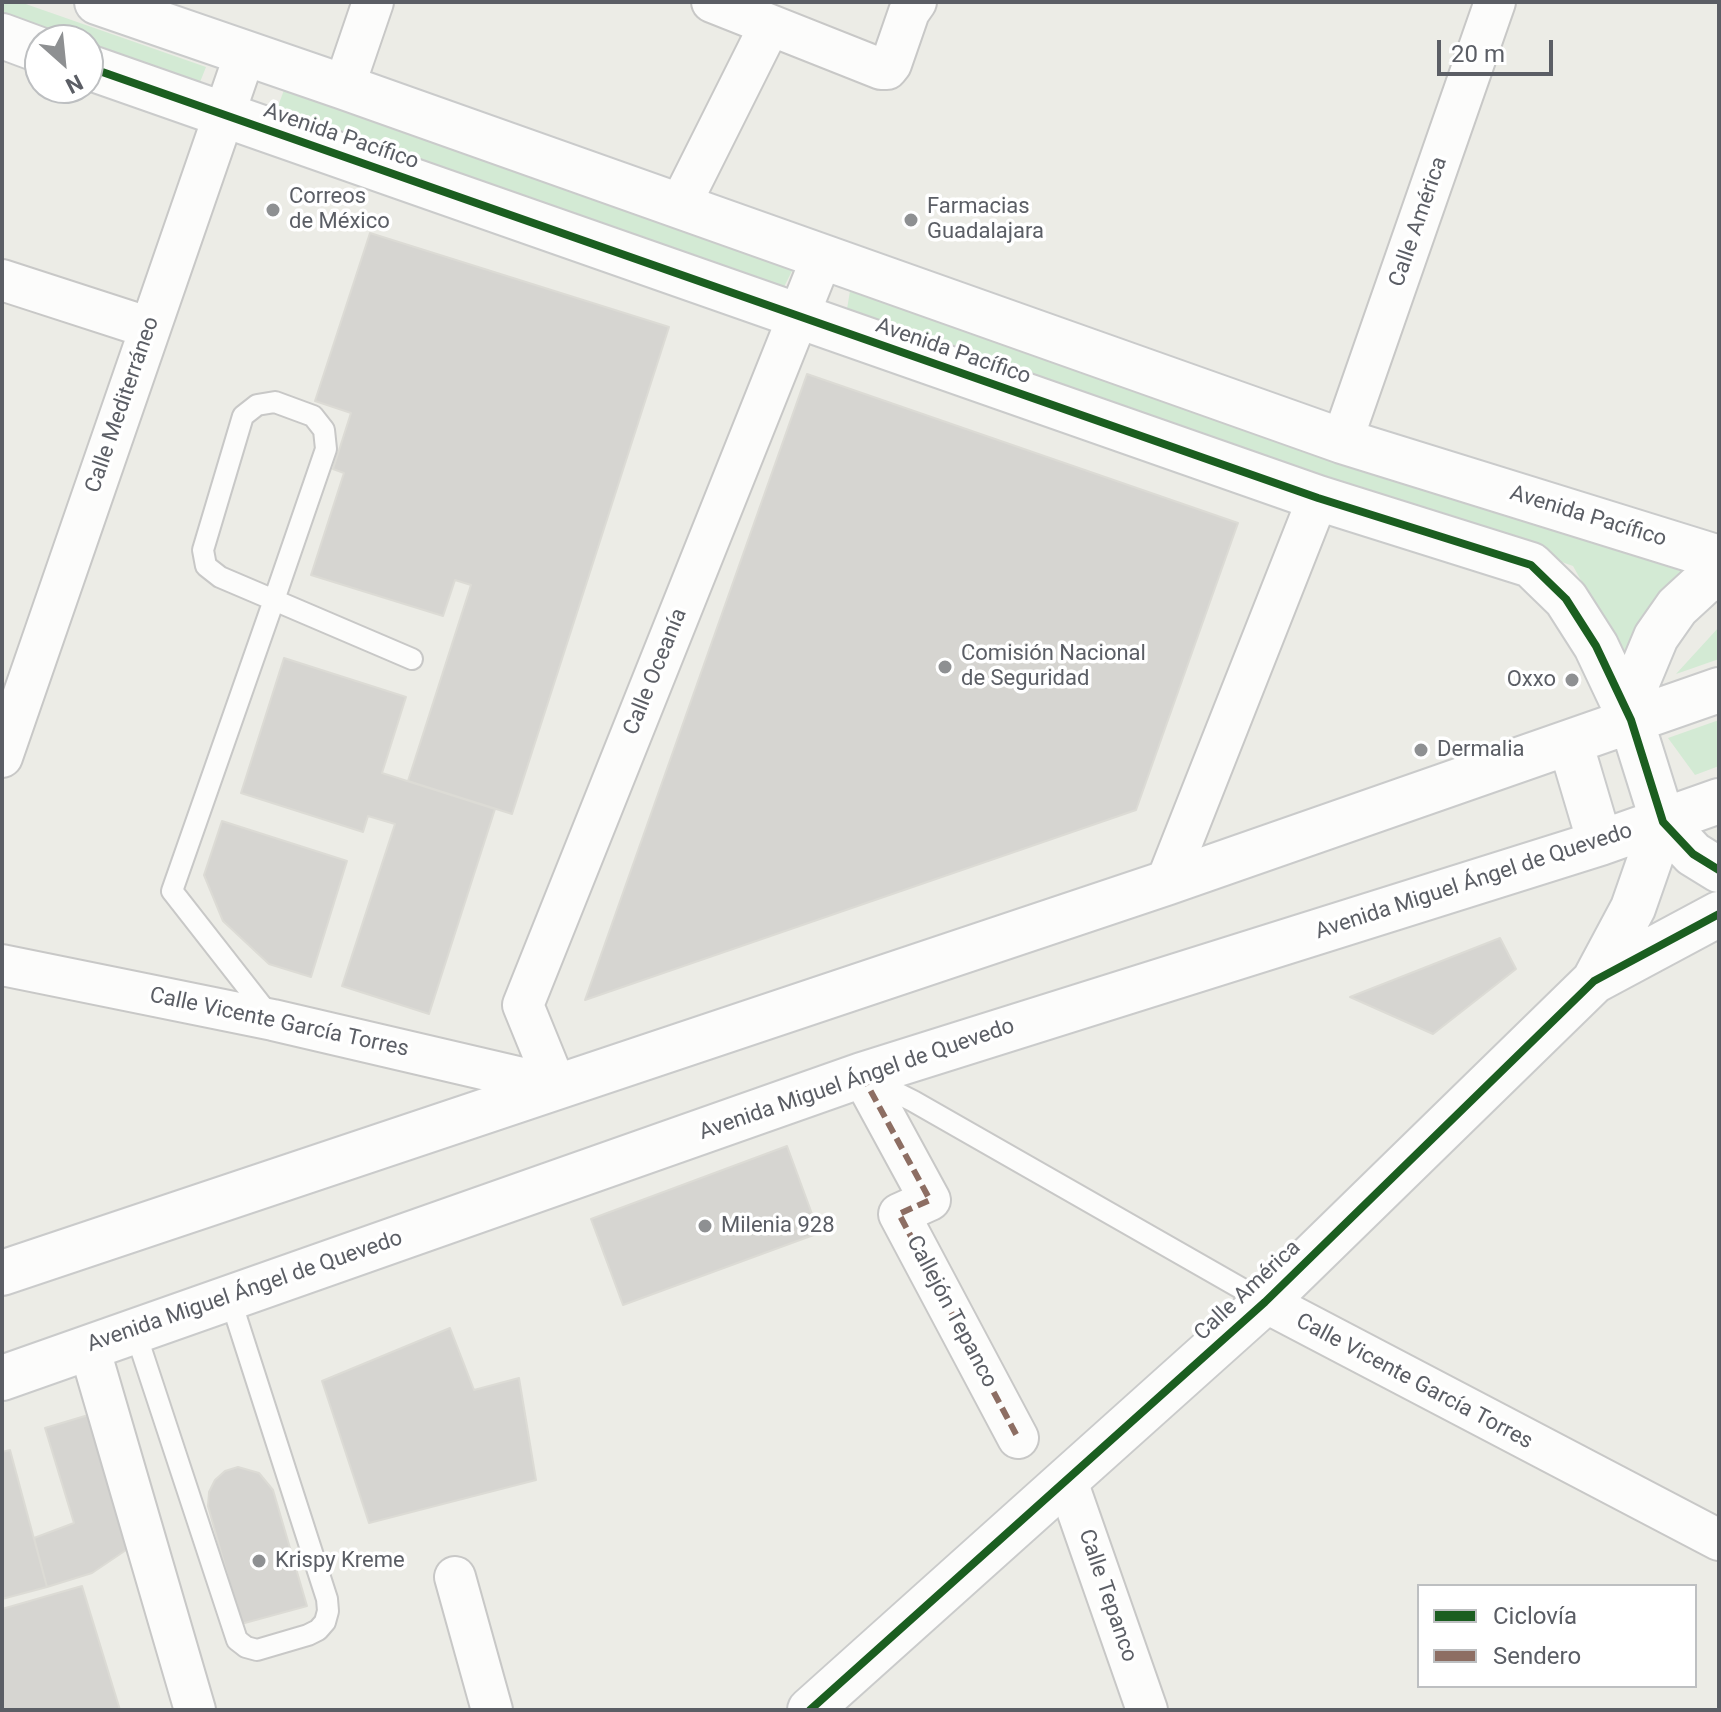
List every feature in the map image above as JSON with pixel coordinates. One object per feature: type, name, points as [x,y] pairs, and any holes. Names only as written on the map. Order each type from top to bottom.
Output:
[{"type":"street","name":"Avenida Pacífico","points":[[97,2],[1342,441],[1719,558]]},
{"type":"street","points":[[344,87],[373,2]]},
{"type":"street","points":[[712,2],[881,69],[887,69],[891,64],[909,12],[916,2]]},
{"type":"street","name":"Calle América","points":[[1342,441],[1495,2]]},
{"type":"street","points":[[679,207],[769,27]]},
{"type":"street","points":[[2,36],[24,44]]},
{"type":"street","name":"Calle Mediterráneo","points":[[2,757],[245,54]]},
{"type":"street","name":"Avenida Pacífico","points":[[104,73],[1318,498],[1531,565],[1566,599],[1589,634],[1631,720],[1663,822]]},
{"type":"street","name":"Calle Oceanía","points":[[556,1086],[523,1005],[822,257]]},
{"type":"street","points":[[2,280],[150,328]]},
{"type":"street","points":[[1166,883],[1318,498]]},
{"type":"street","points":[[1631,720],[1636,685],[1656,637],[1683,600],[1719,573]]},
{"type":"street","points":[[2,1273],[1166,883],[1719,690]]},
{"type":"street","points":[[1570,742],[1600,843]]},
{"type":"street","name":"Avenida Miguel Ángel de Quevedo","points":[[2,1378],[862,1075],[1600,843],[1719,801]]},
{"type":"street","points":[[1663,822],[1693,854],[1719,870]]},
{"type":"street","name":"Calle América","points":[[1594,981],[1633,908],[1663,822]]},
{"type":"street","name":"Calle América","points":[[810,1710],[1265,1302],[1594,981],[1719,914]]},
{"type":"street","name":"Calle Vicente García Torres","points":[[2,965],[273,1020],[556,1086]]},
{"type":"street","name":"Callejón Tepanco","points":[[862,1075],[930,1200],[899,1214],[1018,1438]]},
{"type":"street","name":"Calle Vicente García Torres","points":[[1265,1302],[1715,1526]]},
{"type":"street","points":[[89,1347],[195,1710]]},
{"type":"street","name":"Calle Tepanco","points":[[1067,1481],[1147,1710]]},
{"type":"street","points":[[455,1577],[492,1710]]},
{"type":"lane","points":[[273,1020],[172,891],[274,600],[326,449],[324,430],[313,416],[275,402],[257,405],[243,416],[203,550],[206,566],[220,577],[274,600],[412,659]]},
{"type":"lane","name":"Calle Vicente García Torres","points":[[862,1075],[1265,1302]]},
{"type":"lane","points":[[135,1331],[237,1640],[257,1650],[308,1635],[325,1622],[327,1599],[230,1298]]},
{"type":"green space","points":[[2,2],[20,2],[83,24],[36,24],[2,12]]},
{"type":"green space","points":[[104,31],[206,67],[200,82],[104,48]]},
{"type":"green space","points":[[284,90],[793,269],[783,289],[277,109]]},
{"type":"green space","points":[[850,291],[1691,571],[1624,658],[1573,566],[847,309]]},
{"type":"green space","points":[[1719,627],[1719,659],[1676,674]]},
{"type":"green space","points":[[1719,720],[1719,766],[1695,775],[1668,738]]},
{"type":"building","points":[[370,233],[669,327],[512,814],[408,781],[471,585],[455,580],[443,616],[311,575],[344,473],[333,469],[351,413],[315,401]]},
{"type":"building","name":"Comisión Nacional de Seguridad","points":[[807,374],[1238,523],[1136,810],[585,1000]]},
{"type":"building","points":[[284,658],[406,697],[382,773],[495,809],[429,1014],[342,986],[395,824],[368,816],[363,832],[241,793]]},
{"type":"building","points":[[222,821],[347,861],[311,977],[269,964],[223,921],[204,875]]},
{"type":"building","points":[[1500,938],[1516,969],[1433,1034],[1350,997]]},
{"type":"building","name":"Milenia 928","points":[[787,1146],[819,1233],[623,1305],[591,1219]]},
{"type":"building","points":[[450,1328],[474,1390],[519,1378],[536,1480],[369,1523],[322,1381]]},
{"type":"building","points":[[95,1413],[135,1544],[92,1573],[47,1587],[34,1538],[74,1523],[45,1428]]},
{"type":"building","points":[[10,1450],[47,1587],[2,1599],[2,1452]]},
{"type":"building","name":"Krispy Kreme","points":[[238,1467],[259,1473],[273,1490],[307,1606],[241,1624],[208,1506],[209,1492],[215,1480],[225,1471]]},
{"type":"building","points":[[82,1586],[120,1710],[2,1710],[2,1609]]},
{"type":"marked path","points":[[862,1075],[930,1200],[899,1214],[1018,1438]]},
{"type":"cycle path","points":[[104,73],[1318,498],[1531,565],[1566,599],[1596,646],[1631,720],[1663,822],[1693,854],[1719,870]]},
{"type":"cycle path","points":[[810,1710],[1265,1302],[1594,981],[1719,914]]},
{"type":"place","name":"Correos de México","points":[[273,210]]},
{"type":"place","name":"Farmacias Guadalajara","points":[[911,220]]},
{"type":"place","name":"Comisión Nacional de Seguridad","points":[[945,667]]},
{"type":"place","name":"Oxxo","points":[[1572,680]]},
{"type":"place","name":"Dermalia","points":[[1421,750]]},
{"type":"place","name":"Milenia 928","points":[[705,1226]]},
{"type":"place","name":"Krispy Kreme","points":[[259,1561]]}]
